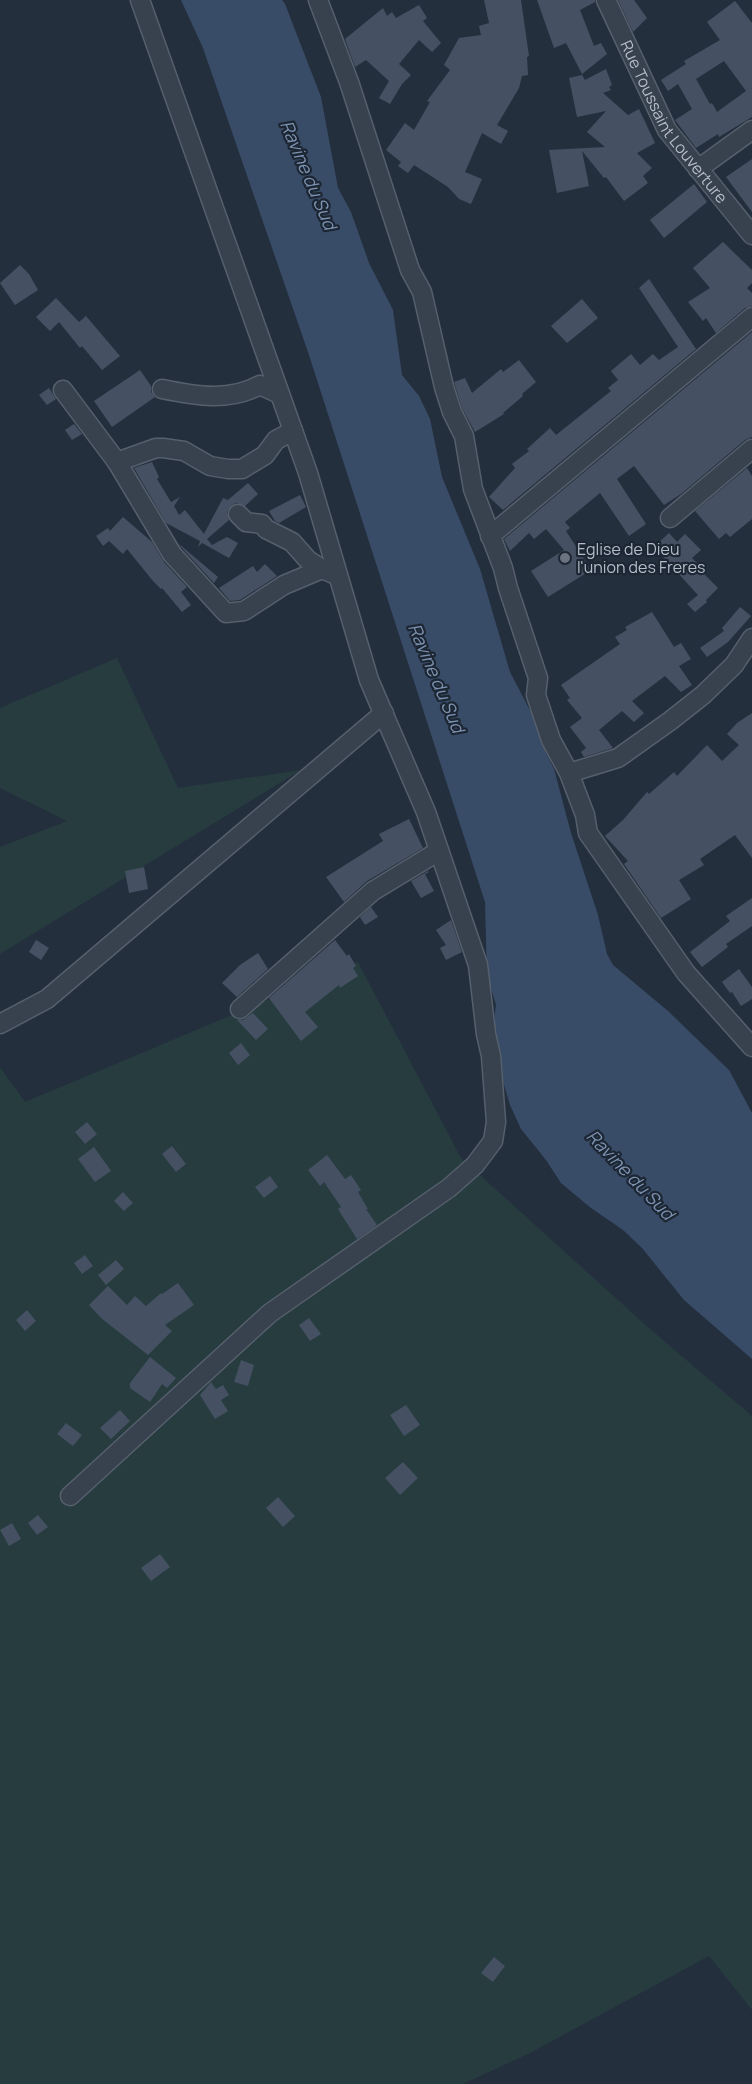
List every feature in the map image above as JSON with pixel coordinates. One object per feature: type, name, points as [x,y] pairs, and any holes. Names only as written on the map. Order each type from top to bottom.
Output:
[{"type":"street","points":[[70,1496],[270,1313],[449,1188],[475,1165],[493,1141],[496,1122],[496,1101],[478,965],[426,812],[369,680],[330,572],[304,481],[293,431],[140,0]]},
{"type":"street","points":[[318,0],[348,82],[410,270],[422,292],[444,387],[452,412],[464,436],[473,489],[503,568],[538,678],[536,695],[551,740],[570,773],[585,814],[588,833],[686,973],[752,1047]]},
{"type":"street","name":"Rue Toussaint Louverture","points":[[606,0],[667,130],[752,235]]},
{"type":"street","points":[[698,169],[752,130]]},
{"type":"street","points":[[490,536],[752,317]]},
{"type":"street","points":[[162,389],[201,396],[228,396],[261,385],[275,392],[278,389]]},
{"type":"street","points":[[63,390],[117,462],[168,548],[226,613],[243,610],[284,585],[330,572]]},
{"type":"street","points":[[117,462],[156,448],[163,448],[184,451],[210,466],[228,470],[242,469],[265,455],[276,440],[293,431]]},
{"type":"street","points":[[670,518],[752,449]]},
{"type":"street","points":[[238,514],[246,522],[262,524],[266,529],[292,542],[308,560],[330,572]]},
{"type":"street","points":[[570,773],[618,758],[670,721],[703,695],[734,665],[752,638]]},
{"type":"street","points":[[0,1024],[47,999],[384,713]]},
{"type":"street","points":[[240,1009],[373,891],[439,851]]},
{"type":"green space","points":[[117,658],[178,788],[301,770],[0,954],[0,847],[67,821],[0,788],[0,708]]},
{"type":"green space","points":[[358,962],[461,1158],[650,1329],[752,1416],[752,2010],[709,1956],[530,2053],[463,2084],[0,2084],[0,1067],[25,1102]]},
{"type":"water","name":"Ravine du Sud","points":[[181,0],[282,0],[285,4],[321,97],[338,188],[351,212],[369,263],[393,310],[402,375],[419,396],[430,419],[442,477],[480,569],[510,672],[535,720],[542,745],[554,769],[571,833],[598,915],[607,954],[613,965],[668,1011],[729,1070],[752,1113],[752,1359],[684,1300],[642,1248],[623,1230],[561,1183],[521,1129],[510,1105],[491,1041],[496,1005],[487,975],[485,902],[308,352],[203,48]]},
{"type":"building","points":[[484,0],[521,0],[529,56],[527,57],[528,75],[522,76],[519,88],[497,125],[508,131],[501,144],[482,133],[465,172],[482,179],[471,204],[459,199],[448,187],[414,165],[408,173],[398,166],[401,162],[386,150],[405,123],[414,130],[430,102],[427,101],[450,70],[444,65],[459,38],[481,35],[479,26],[489,23]]},
{"type":"building","points":[[537,0],[595,0],[580,10],[594,46],[601,43],[607,54],[582,74],[566,43],[554,48]]},
{"type":"building","points":[[618,0],[634,0],[647,18],[633,32]]},
{"type":"building","points":[[735,1],[752,23],[752,117],[696,148],[675,120],[692,109],[678,84],[668,91],[661,80],[686,64],[684,61],[720,40],[707,22]],"holes":[[[724,61],[746,91],[717,112],[696,79]]]},
{"type":"building","points":[[419,5],[427,18],[423,21],[441,43],[432,52],[419,40],[399,64],[411,75],[402,84],[390,104],[379,98],[389,81],[366,60],[355,67],[345,39],[383,8],[387,16],[392,12],[396,18]]},
{"type":"building","points":[[606,69],[612,85],[609,87],[611,90],[603,93],[628,115],[639,109],[655,143],[637,153],[652,168],[643,176],[648,183],[624,201],[582,151],[589,186],[557,193],[549,150],[605,147],[587,132],[606,111],[577,117],[569,78],[582,75],[585,80]]},
{"type":"building","points":[[752,159],[752,212],[726,177]]},
{"type":"building","points":[[694,184],[707,202],[664,238],[650,220]]},
{"type":"building","points":[[723,242],[752,270],[752,283],[747,288],[752,293],[752,306],[745,308],[716,333],[706,318],[703,321],[688,302],[710,288],[693,268]]},
{"type":"building","points":[[20,265],[29,274],[38,290],[15,305],[0,283]]},
{"type":"building","points":[[649,279],[696,349],[503,510],[489,497],[515,468],[512,464],[529,451],[527,449],[550,428],[556,435],[611,391],[608,388],[618,380],[611,371],[631,354],[640,365],[653,354],[659,360],[678,347],[639,288]]},
{"type":"building","points":[[56,298],[79,322],[86,316],[120,356],[102,370],[59,322],[50,331],[36,317]]},
{"type":"building","points":[[582,299],[598,318],[567,343],[551,326]]},
{"type":"building","points":[[752,332],[752,437],[745,440],[681,494],[664,505],[634,466],[617,479],[646,524],[629,536],[600,493],[565,522],[570,528],[566,531],[591,570],[548,597],[531,571],[564,550],[546,529],[534,539],[529,533],[510,551],[504,539]]},
{"type":"building","points":[[519,360],[536,382],[504,414],[475,432],[462,408],[454,382],[465,378],[472,393],[501,369],[503,372]]},
{"type":"building","points":[[140,370],[151,386],[151,392],[155,397],[112,427],[94,401]]},
{"type":"building","points":[[49,388],[56,399],[47,405],[39,395]]},
{"type":"building","points":[[74,424],[82,434],[72,440],[65,430]]},
{"type":"building","points":[[152,462],[159,477],[157,479],[171,502],[180,497],[174,506],[179,515],[185,510],[204,534],[223,498],[228,500],[248,483],[258,494],[245,506],[236,503],[231,506],[227,512],[229,520],[207,539],[212,545],[227,537],[238,543],[229,558],[202,543],[198,547],[200,541],[166,523],[134,468]]},
{"type":"building","points":[[747,468],[752,476],[752,519],[730,537],[726,533],[719,539],[695,511]]},
{"type":"building","points":[[300,495],[306,507],[279,523],[275,521],[269,511]]},
{"type":"building","points":[[123,517],[152,542],[164,562],[187,587],[181,592],[191,605],[182,612],[127,549],[123,554],[109,541],[103,546],[96,536],[108,528],[110,531]]},
{"type":"building","points":[[669,533],[677,542],[685,534],[701,550],[692,558],[698,564],[696,566],[718,588],[695,612],[687,604],[698,595],[654,547]]},
{"type":"building","points":[[179,544],[218,577],[214,583],[181,547]]},
{"type":"building","points":[[265,564],[277,576],[240,600],[230,601],[219,588],[253,566],[257,572]]},
{"type":"building","points":[[740,607],[751,616],[728,642],[707,657],[700,648],[724,631],[722,628]]},
{"type":"building","points":[[652,612],[674,647],[681,643],[691,659],[679,666],[692,685],[681,692],[665,676],[632,701],[644,713],[634,722],[622,711],[599,730],[613,748],[584,757],[581,752],[586,748],[570,727],[582,718],[567,700],[570,698],[561,685],[620,644],[615,637],[627,630],[625,627]]},
{"type":"building","points":[[752,713],[752,858],[735,835],[700,859],[704,865],[679,880],[691,899],[661,918],[624,864],[628,861],[605,836],[623,820],[647,792],[649,794],[674,772],[677,776],[707,745],[722,761],[739,745],[727,734],[737,723]]},
{"type":"building","points":[[409,819],[423,848],[367,881],[344,902],[326,877],[383,841],[379,834]]},
{"type":"building","points":[[144,867],[148,889],[129,893],[125,871]]},
{"type":"building","points":[[428,871],[425,874],[434,891],[421,898],[411,881]]},
{"type":"building","points":[[752,898],[752,926],[726,944],[728,947],[702,967],[690,952],[730,921],[726,916]]},
{"type":"building","points":[[371,907],[378,917],[365,925],[360,917]]},
{"type":"building","points":[[451,920],[462,952],[446,960],[440,948],[446,945],[436,930]]},
{"type":"building","points":[[36,940],[49,948],[41,960],[29,952]]},
{"type":"building","points":[[335,940],[347,956],[349,954],[356,966],[353,968],[358,976],[340,988],[339,985],[305,1012],[318,1027],[301,1041],[269,998]]},
{"type":"building","points":[[258,953],[268,969],[237,997],[222,983],[240,965]]},
{"type":"building","points":[[739,969],[752,987],[752,999],[741,1006],[722,982]]},
{"type":"building","points":[[253,1013],[268,1029],[256,1040],[237,1020],[243,1020]]},
{"type":"building","points":[[241,1043],[250,1055],[238,1065],[229,1053]]},
{"type":"building","points":[[87,1122],[97,1134],[85,1144],[75,1132]]},
{"type":"building","points":[[172,1146],[186,1164],[176,1172],[162,1154]]},
{"type":"building","points":[[94,1147],[111,1171],[95,1182],[78,1159]]},
{"type":"building","points":[[327,1155],[345,1179],[351,1175],[361,1190],[358,1192],[368,1209],[366,1209],[377,1225],[357,1239],[338,1209],[341,1207],[324,1182],[320,1186],[308,1170]]},
{"type":"building","points":[[270,1176],[278,1187],[264,1198],[255,1187]]},
{"type":"building","points":[[123,1192],[133,1203],[124,1211],[114,1201]]},
{"type":"building","points":[[85,1255],[93,1266],[82,1274],[74,1263]]},
{"type":"building","points":[[116,1260],[124,1269],[106,1285],[98,1275]]},
{"type":"building","points":[[178,1283],[194,1305],[165,1325],[172,1331],[148,1355],[101,1318],[89,1305],[108,1286],[127,1305],[135,1296],[146,1306],[161,1293]]},
{"type":"building","points":[[27,1310],[36,1321],[25,1331],[16,1320]]},
{"type":"building","points":[[309,1318],[321,1334],[310,1341],[299,1325]]},
{"type":"building","points":[[150,1357],[176,1378],[167,1388],[162,1384],[150,1402],[130,1388],[130,1383]]},
{"type":"building","points":[[241,1360],[254,1365],[248,1386],[234,1382]]},
{"type":"building","points":[[211,1382],[216,1389],[223,1385],[229,1395],[221,1400],[228,1411],[215,1419],[200,1395]]},
{"type":"building","points":[[406,1405],[420,1425],[404,1436],[390,1415]]},
{"type":"building","points":[[120,1410],[130,1421],[111,1439],[100,1428]]},
{"type":"building","points":[[66,1423],[82,1435],[73,1446],[57,1434]]},
{"type":"building","points":[[403,1462],[418,1478],[400,1495],[385,1478]]},
{"type":"building","points":[[278,1497],[295,1516],[283,1527],[266,1508]]},
{"type":"building","points":[[38,1515],[48,1527],[37,1535],[28,1523]]},
{"type":"building","points":[[12,1523],[21,1539],[9,1546],[0,1530]]},
{"type":"building","points":[[160,1554],[170,1567],[151,1581],[141,1568]]},
{"type":"building","points":[[494,1957],[505,1966],[493,1982],[481,1973]]},
{"type":"place","name":"Eglise de Dieu l'union des Freres","points":[[565,558]]}]
